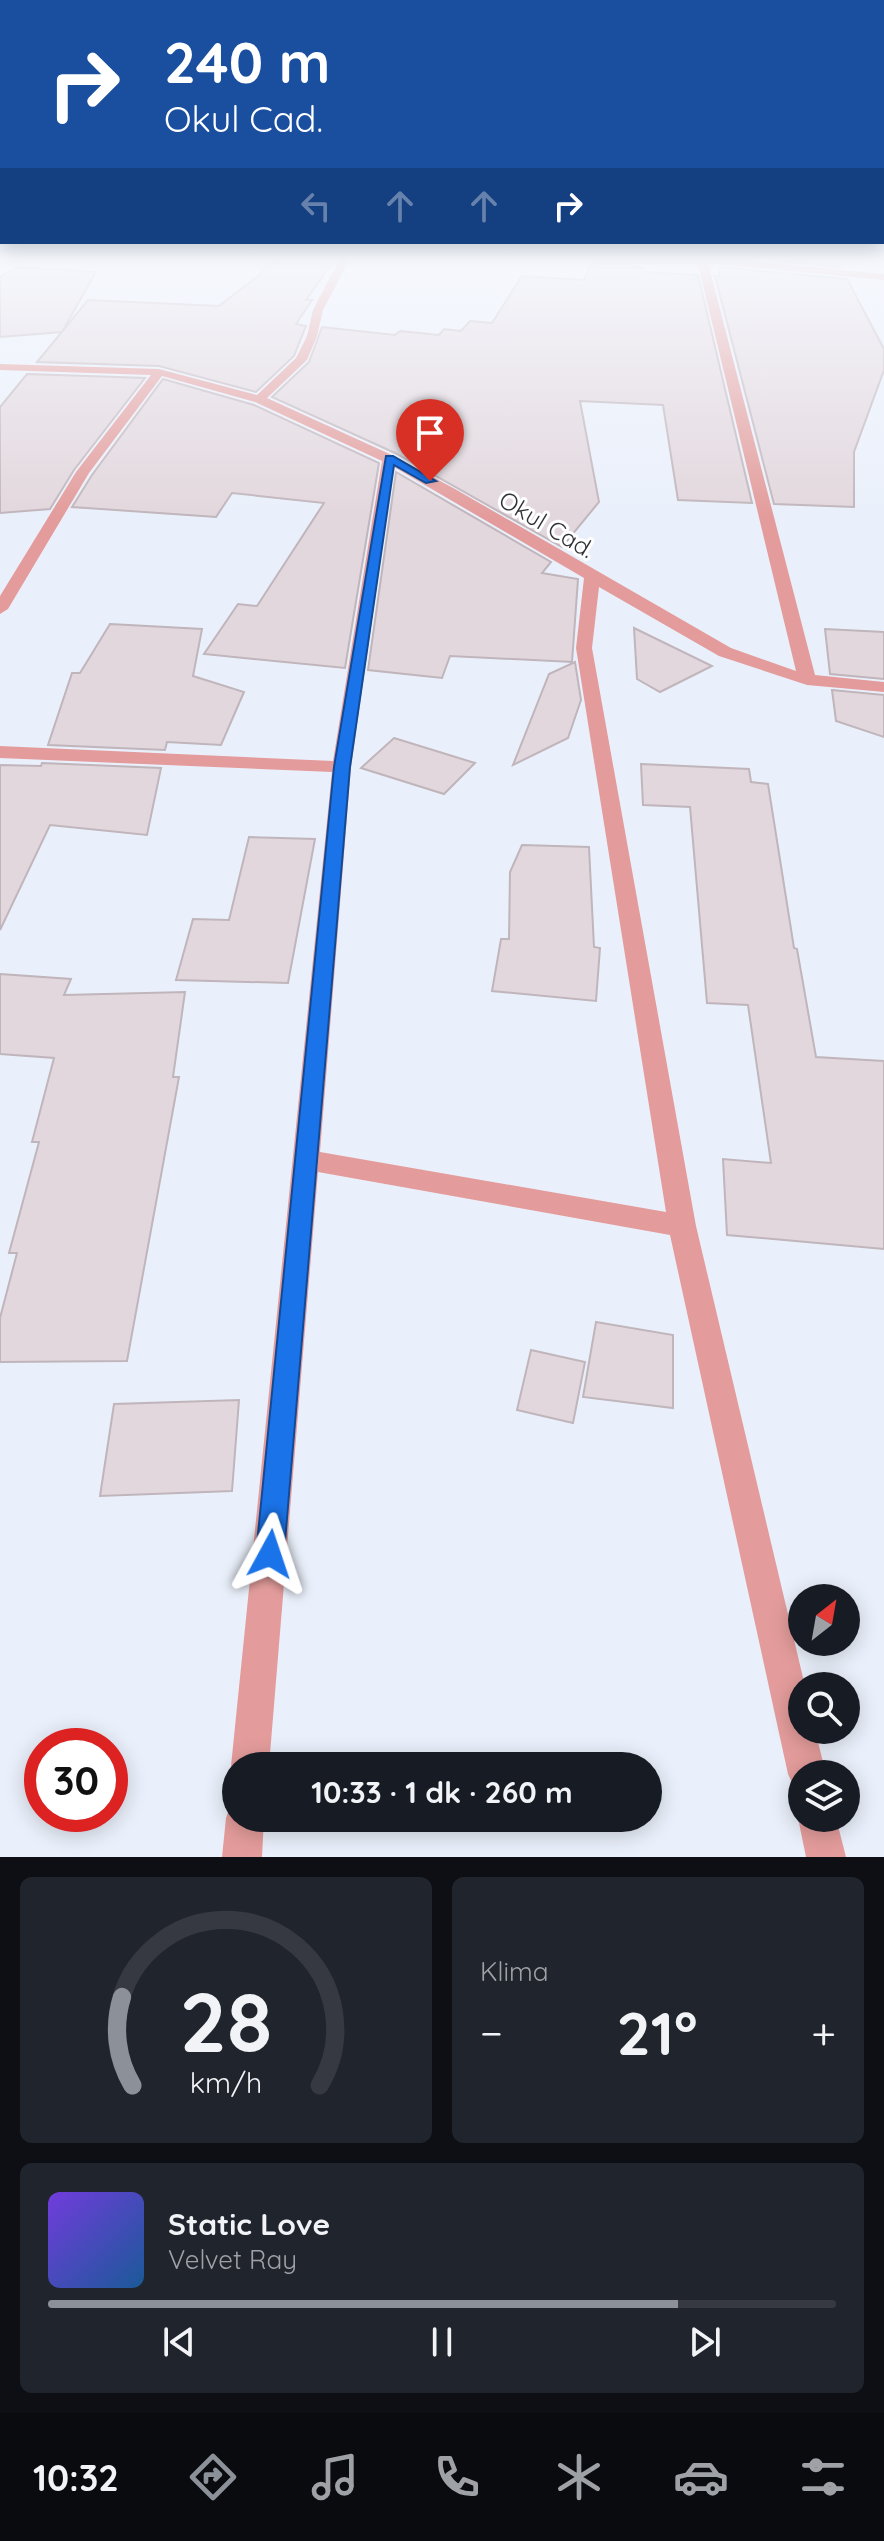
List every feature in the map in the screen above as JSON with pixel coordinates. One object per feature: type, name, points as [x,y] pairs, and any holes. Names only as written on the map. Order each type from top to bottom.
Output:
[{"type":"street","points":[[259,399],[301,360],[309,343]]},
{"type":"street","points":[[722,343],[807,680]]},
{"type":"street","name":"Okul Cad.","points":[[0,367],[159,372],[259,399],[389,459],[725,652],[807,680],[884,687]]},
{"type":"street","points":[[0,609],[83,472],[159,372]]},
{"type":"street","points":[[251,1752],[342,767],[389,459]]},
{"type":"street","points":[[592,577],[584,648],[682,1226],[804,1760]]},
{"type":"street","points":[[0,752],[342,767]]},
{"type":"street","points":[[306,1160],[682,1226]]},
{"type":"street","points":[[242,1857],[244,1832]]},
{"type":"street","points":[[820,1832],[826,1857]]},
{"type":"building","points":[[53,343],[299,343],[294,356],[256,392],[159,366],[37,362]]},
{"type":"building","points":[[316,343],[714,343],[752,503],[678,500],[663,405],[580,401],[599,502],[562,547],[395,453],[272,397],[309,362]]},
{"type":"building","points":[[732,343],[881,343],[884,349],[884,370],[854,452],[854,507],[774,504]]},
{"type":"building","points":[[27,374],[145,378],[74,470],[50,509],[0,513],[0,407]]},
{"type":"building","points":[[163,379],[254,405],[379,463],[345,668],[204,654],[238,604],[257,606],[324,503],[232,493],[216,517],[72,507]]},
{"type":"building","points":[[396,472],[551,562],[542,573],[578,579],[572,662],[450,656],[442,678],[368,670]]},
{"type":"building","points":[[110,624],[202,629],[193,676],[244,692],[221,745],[167,742],[165,750],[48,745],[72,673],[80,673]]},
{"type":"building","points":[[634,628],[712,666],[660,692],[637,679]]},
{"type":"building","points":[[825,629],[884,632],[884,679],[830,674]]},
{"type":"building","points":[[575,662],[581,700],[568,738],[513,765],[549,674]]},
{"type":"building","points":[[832,690],[884,695],[884,737],[836,721]]},
{"type":"building","points":[[394,738],[475,763],[444,794],[361,768]]},
{"type":"building","points":[[42,763],[161,768],[147,835],[50,825],[0,930],[0,765],[41,766]]},
{"type":"building","points":[[641,764],[749,769],[751,782],[768,784],[794,948],[797,949],[816,1057],[884,1061],[884,1249],[727,1235],[723,1159],[771,1163],[748,1005],[707,1003],[690,807],[643,805]]},
{"type":"building","points":[[249,837],[315,839],[288,983],[176,980],[193,919],[229,920]]},
{"type":"building","points":[[522,845],[589,847],[594,947],[600,948],[596,1001],[492,991],[501,939],[509,939],[510,872]]},
{"type":"building","points":[[0,974],[71,979],[64,995],[185,992],[173,1077],[179,1077],[127,1361],[0,1362],[0,1318],[17,1253],[9,1253],[39,1142],[32,1142],[54,1058],[0,1054]]},
{"type":"building","points":[[596,1322],[673,1335],[673,1408],[583,1397]]},
{"type":"building","points":[[531,1350],[585,1362],[573,1423],[517,1410]]},
{"type":"building","points":[[239,1400],[232,1491],[100,1496],[114,1404]]},
{"type":"route","points":[[270,1554],[342,767],[389,459],[430,481]]}]
